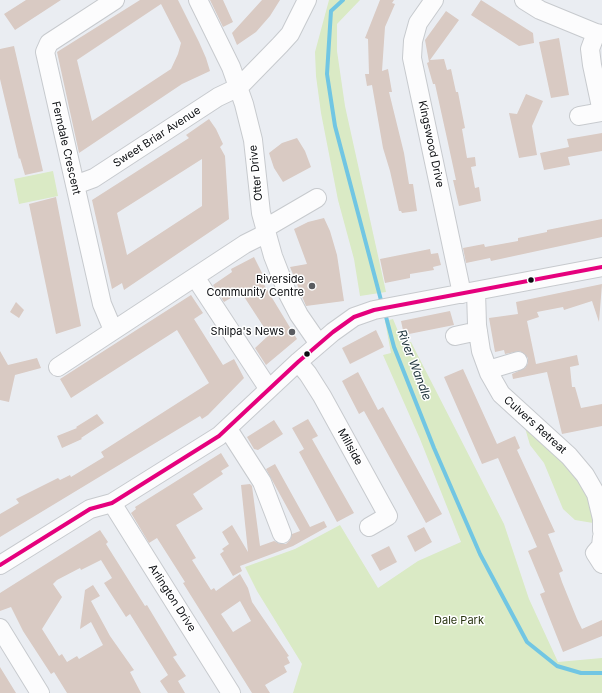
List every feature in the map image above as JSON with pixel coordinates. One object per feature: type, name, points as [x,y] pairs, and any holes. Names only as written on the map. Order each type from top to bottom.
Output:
[{"type":"street","name":"Ferndale Crescent","points":[[113,330],[102,304],[45,52],[49,43],[115,0]]},
{"type":"street","name":"Otter Drive","points":[[198,0],[231,67],[238,87],[253,140],[259,204],[265,230],[287,292],[299,315],[319,344]]},
{"type":"street","name":"Sweet Briar Avenue","points":[[75,185],[94,178],[218,97],[238,87],[280,46],[290,34],[307,0]]},
{"type":"street","name":"Kingswood Drive","points":[[434,0],[418,23],[413,41],[412,58],[469,292]]},
{"type":"street","points":[[524,0],[540,10],[592,32],[590,49],[602,112],[579,116]]},
{"type":"street","points":[[58,366],[245,244],[261,236],[269,226],[317,198]]},
{"type":"street","points":[[0,565],[90,509],[112,503],[208,443],[228,428],[268,388],[350,319],[382,308],[602,267]]},
{"type":"street","points":[[194,277],[268,388]]},
{"type":"street","name":"Culvers Retreat","points":[[469,292],[481,351],[488,370],[501,394],[569,456],[585,475],[596,494],[602,519],[602,532]]},
{"type":"street","points":[[455,336],[478,331]]},
{"type":"street","points":[[488,370],[518,361]]},
{"type":"street","name":"Millside","points":[[298,362],[308,374],[322,396],[388,516],[369,527]]},
{"type":"street","points":[[228,428],[262,482],[282,534]]},
{"type":"street","name":"Arlington Drive","points":[[112,503],[231,693]]},
{"type":"street","points":[[602,537],[601,546],[595,553],[602,564]]},
{"type":"street","points":[[0,628],[40,693]]},
{"type":"green space","points":[[329,0],[360,0],[337,24],[337,51],[345,106],[386,292],[360,296],[354,259],[338,200],[321,113],[316,76],[315,52]]},
{"type":"green space","points":[[53,171],[58,196],[19,204],[14,179]]},
{"type":"green space","name":"Dale Park","points":[[393,319],[403,343],[411,342],[504,524],[529,599],[558,662],[602,658],[602,693],[293,693],[302,664],[257,591],[245,567],[295,549],[340,525],[378,588],[418,561],[461,542],[420,439],[383,355],[391,353],[385,321]]},
{"type":"green space","points":[[523,421],[592,487],[599,524],[575,520],[563,509],[544,463],[530,445]]},
{"type":"building","points":[[26,0],[61,0],[15,30],[4,14]]},
{"type":"building","points":[[140,0],[178,0],[199,42],[210,71],[182,84],[79,153],[57,52]],"holes":[[[161,4],[181,43],[171,69],[92,121],[77,60]]]},
{"type":"building","points":[[210,0],[223,0],[233,22],[223,27]]},
{"type":"building","points":[[262,0],[280,0],[270,16],[256,32],[237,45],[232,33]]},
{"type":"building","points":[[380,0],[394,0],[392,3],[395,4],[385,27],[382,71],[388,69],[392,92],[389,92],[404,153],[409,184],[413,184],[417,211],[402,213],[399,211],[383,148],[372,85],[367,86],[365,74],[369,74],[368,39],[365,38]]},
{"type":"building","points":[[481,0],[533,33],[534,43],[519,46],[471,15]]},
{"type":"building","points":[[446,11],[459,20],[430,60],[444,59],[447,70],[451,69],[456,92],[458,92],[465,128],[462,129],[467,158],[475,157],[476,166],[471,167],[475,188],[479,187],[481,201],[459,206],[453,180],[456,180],[435,84],[433,84],[427,63],[429,62],[425,40]]},
{"type":"building","points":[[559,38],[569,95],[551,98],[539,42]]},
{"type":"building","points":[[14,46],[43,171],[25,175],[20,158],[19,159],[0,79],[0,49]]},
{"type":"building","points":[[526,94],[543,101],[532,126],[537,155],[519,158],[509,113],[517,114]]},
{"type":"building","points":[[209,119],[216,129],[223,144],[220,147],[225,156],[229,219],[124,290],[122,283],[112,289],[92,200],[189,138],[186,135]],"holes":[[[202,159],[202,206],[127,255],[117,213]]]},
{"type":"building","points":[[602,133],[602,151],[568,157],[570,165],[544,170],[540,153],[569,147],[567,139]]},
{"type":"building","points":[[297,138],[305,151],[311,167],[283,182],[274,168],[269,153],[282,143]]},
{"type":"building","points":[[56,197],[81,326],[56,334],[29,204]]},
{"type":"building","points":[[324,218],[330,231],[337,255],[344,301],[306,306],[290,267],[307,264],[294,229],[308,222]]},
{"type":"building","points":[[602,219],[602,237],[491,261],[490,258],[466,263],[463,248],[484,244],[485,247],[518,241],[518,238],[547,232],[547,230]]},
{"type":"building","points":[[430,249],[431,254],[438,253],[441,265],[433,267],[434,270],[410,274],[410,278],[385,283],[380,259]]},
{"type":"building","points":[[254,257],[262,273],[263,283],[297,339],[266,365],[255,348],[269,335],[241,292],[224,302],[213,285],[232,272],[231,269]]},
{"type":"building","points":[[602,284],[599,322],[592,301],[564,310],[563,307],[537,312],[539,317],[527,321],[536,364],[577,355],[579,365],[570,367],[572,387],[575,387],[581,408],[602,404],[602,426],[562,434],[547,372],[513,379],[512,374],[525,368],[528,363],[528,358],[520,351],[505,354],[504,350],[495,352],[489,318],[518,314],[516,302]]},
{"type":"building","points":[[191,295],[203,313],[194,319],[223,365],[234,359],[244,378],[208,415],[202,419],[200,416],[0,537],[0,514],[19,503],[16,499],[58,478],[60,480],[70,475],[71,477],[104,457],[101,452],[209,383],[177,330],[71,398],[60,379]]},
{"type":"building","points":[[16,302],[24,310],[19,318],[10,312]]},
{"type":"building","points":[[450,311],[454,325],[404,335],[401,321]]},
{"type":"building","points":[[376,330],[384,347],[350,364],[342,348]]},
{"type":"building","points":[[0,351],[8,365],[37,358],[41,368],[15,375],[9,402],[0,400]]},
{"type":"building","points":[[463,369],[497,444],[515,436],[520,448],[517,450],[555,532],[548,534],[563,571],[559,573],[562,582],[577,619],[582,629],[602,620],[602,636],[563,652],[540,594],[545,592],[528,551],[537,547],[498,458],[482,464],[444,377]]},
{"type":"building","points":[[358,372],[378,410],[383,407],[442,514],[426,523],[364,411],[359,414],[342,381]]},
{"type":"building","points":[[97,414],[104,423],[81,438],[82,439],[62,448],[57,436],[77,428],[76,427]]},
{"type":"building","points":[[308,419],[318,436],[312,439],[354,513],[337,522],[299,452],[304,449],[292,428]]},
{"type":"building","points":[[274,420],[283,434],[258,450],[254,449],[247,437]]},
{"type":"building","points":[[221,453],[229,466],[221,471],[223,474],[193,494],[203,509],[176,525],[196,558],[192,560],[211,590],[214,588],[216,591],[240,574],[248,588],[252,602],[289,656],[287,657],[290,663],[284,666],[287,672],[265,685],[270,693],[252,693],[183,583],[185,582],[157,538],[149,543],[131,513],[136,509],[135,507]],"holes":[[[240,601],[251,621],[233,632],[221,614]]]},
{"type":"building","points":[[275,464],[310,527],[324,521],[327,527],[293,546],[240,566],[242,571],[233,576],[220,554],[224,551],[222,549],[229,544],[222,532],[232,525],[248,552],[241,485],[250,484],[252,486],[260,546],[274,541],[280,544],[286,544],[290,540],[292,534],[300,531],[266,469]]},
{"type":"building","points":[[424,527],[432,542],[415,552],[407,536]]},
{"type":"building","points":[[100,530],[108,542],[106,544],[145,606],[147,605],[177,655],[173,657],[186,676],[178,681],[185,693],[168,693],[160,681],[168,675],[130,614],[126,617],[104,583],[112,578],[101,560],[81,570],[80,568],[57,580],[53,584],[62,597],[42,629],[59,656],[62,654],[67,662],[77,656],[79,659],[103,645],[91,622],[80,629],[85,590],[93,585],[100,596],[91,601],[110,636],[134,670],[130,672],[141,693],[67,693],[54,672],[51,674],[23,631],[11,607],[0,611],[0,593]]},
{"type":"building","points":[[389,546],[397,562],[380,571],[371,555]]},
{"type":"building","points":[[0,667],[16,693],[0,693]]},
{"type":"waterway","name":"River Wandle","points":[[343,0],[331,11],[327,74],[335,126],[382,304]]},
{"type":"waterway","name":"River Wandle","points":[[385,313],[394,347],[434,448],[480,554],[527,642],[557,666],[581,673],[602,673]]},
{"type":"transit line","points":[[0,565],[90,509],[112,503],[219,436],[298,362],[333,332],[354,317],[374,310],[602,267]]},
{"type":"place","name":"Riverside Community Centre","points":[[312,286]]},
{"type":"place","name":"Shilpa's News","points":[[292,332]]}]
